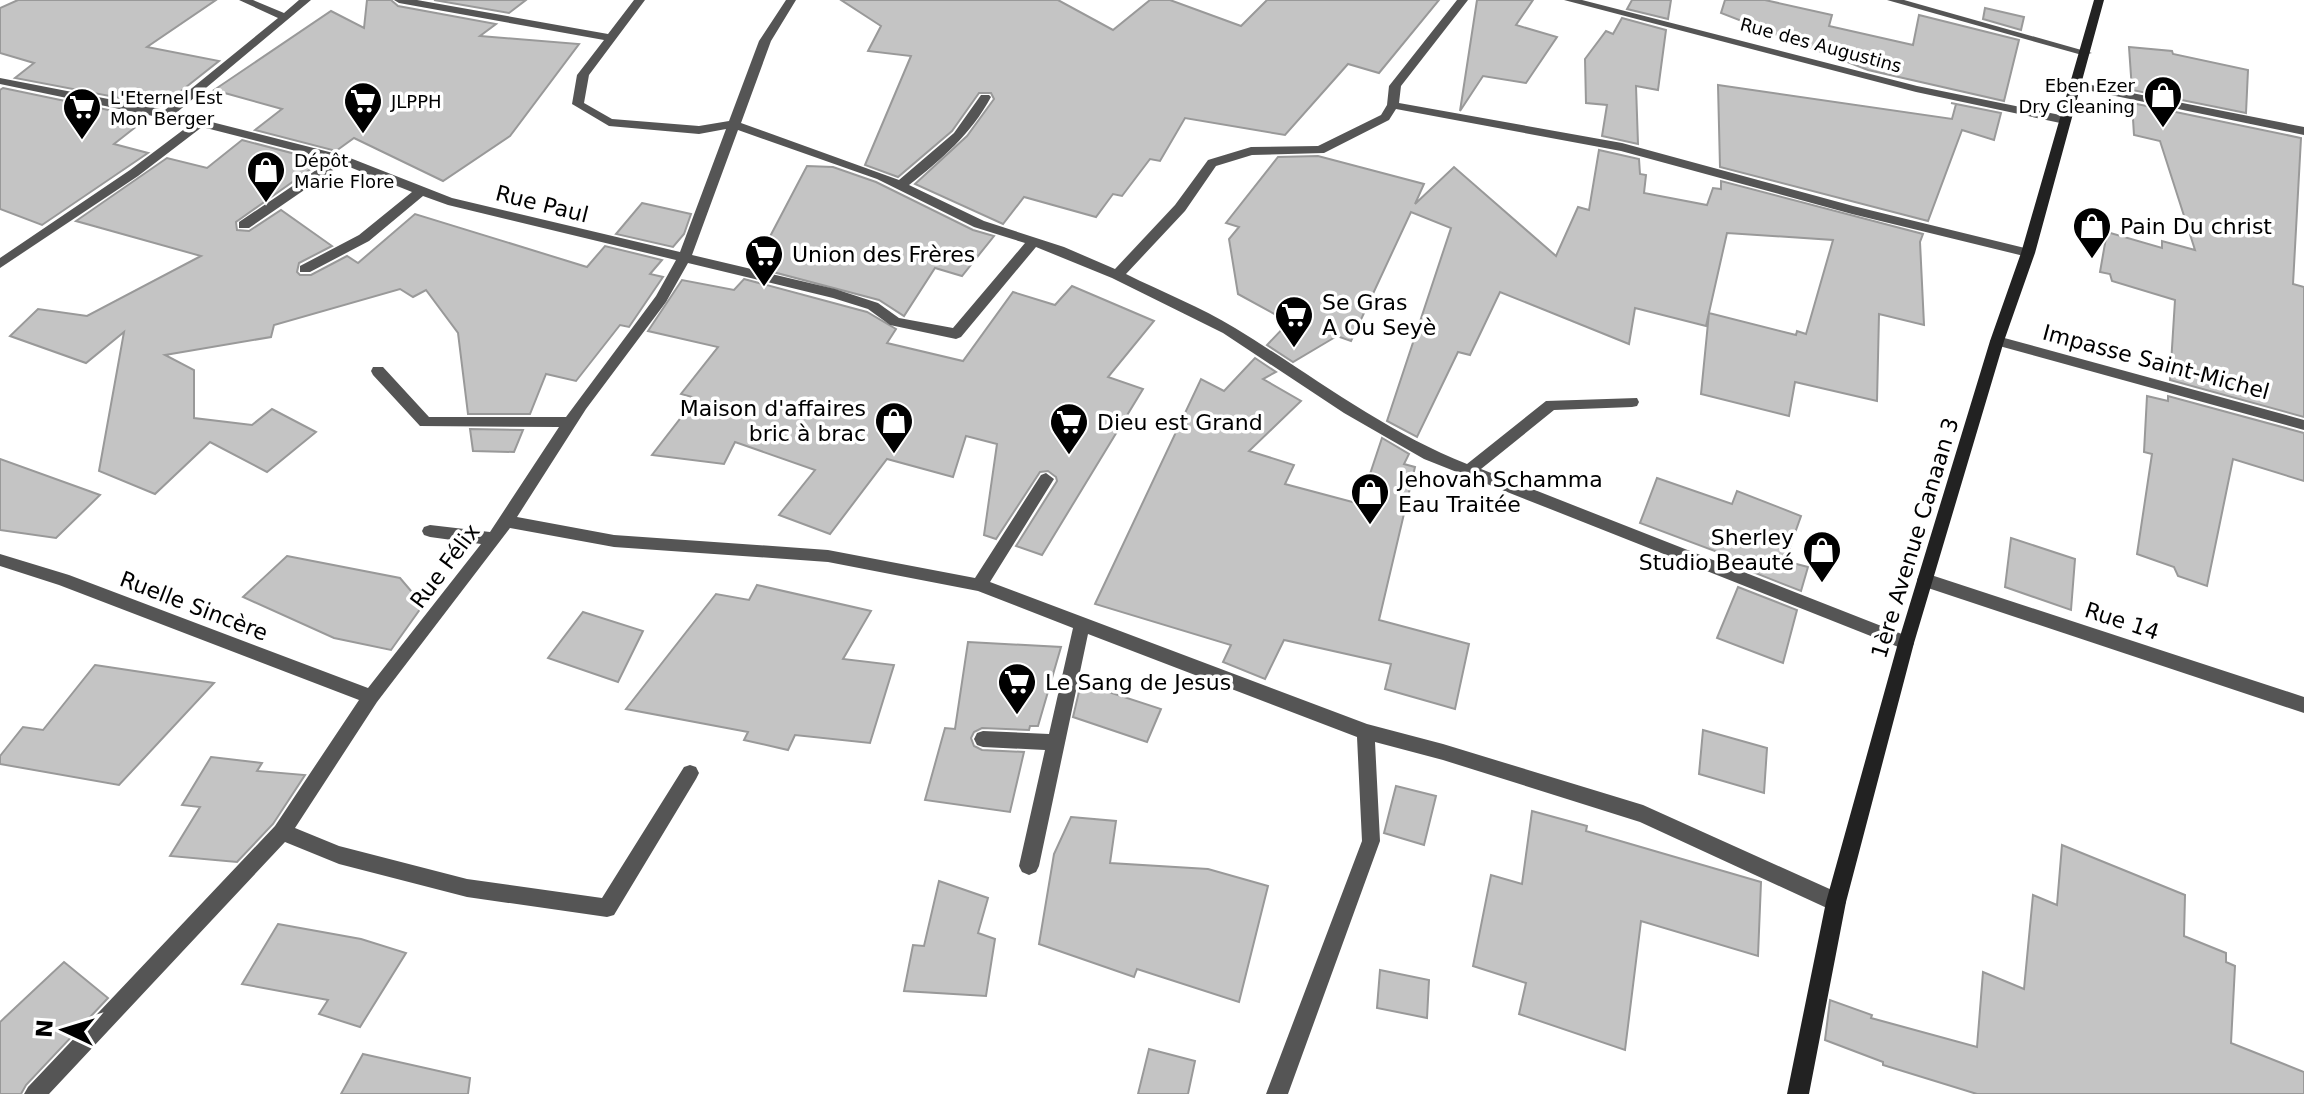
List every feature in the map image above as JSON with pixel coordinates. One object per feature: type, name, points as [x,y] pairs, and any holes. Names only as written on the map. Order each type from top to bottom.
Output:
[{"type":"main road","name":"1ère Avenue Canaan 3","points":[[1798,1094],[1836,902],[1906,643],[1997,341],[2028,253],[2099,0]]},
{"type":"street","points":[[244,0],[285,17]]},
{"type":"street","points":[[167,114],[306,0]]},
{"type":"street","points":[[399,0],[610,38]]},
{"type":"street","points":[[640,0],[583,75],[578,104],[609,122],[699,130],[733,124],[900,185],[979,224],[1117,275],[1228,330],[1349,409],[1429,455],[1906,643]]},
{"type":"street","name":"Rue Félix","points":[[35,1094],[282,832],[371,697],[500,528],[581,405],[661,299],[685,257],[765,41],[791,0]]},
{"type":"street","points":[[1117,275],[1180,208],[1212,163],[1251,151],[1320,150],[1385,117],[1393,105],[1395,86],[1463,0]]},
{"type":"street","name":"Rue des Augustins","points":[[1569,0],[1916,89],[2065,120]]},
{"type":"street","points":[[1892,0],[2086,53]]},
{"type":"street","name":"Rue Paul","points":[[0,81],[167,114],[341,159],[448,201],[835,294],[873,306],[895,322],[956,334],[1033,242]]},
{"type":"street","points":[[2076,85],[2304,131]]},
{"type":"street","points":[[900,185],[952,145],[975,118],[985,97]]},
{"type":"street","points":[[1393,105],[1622,147],[1852,210],[2028,253]]},
{"type":"street","points":[[0,264],[134,173],[199,123]]},
{"type":"street","points":[[244,225],[341,159]]},
{"type":"street","points":[[305,269],[364,238],[421,191]]},
{"type":"street","name":"Impasse Saint-Michel","points":[[1997,341],[2304,425]]},
{"type":"street","points":[[378,371],[425,422],[570,422],[581,405]]},
{"type":"street","points":[[1469,471],[1551,405],[1632,402]]},
{"type":"street","points":[[979,585],[1046,479]]},
{"type":"street","points":[[430,531],[490,539],[500,528],[614,541],[828,556],[979,585],[1366,732],[1443,752],[1643,814],[1836,902]]},
{"type":"street","name":"Ruelle Sincère","points":[[0,560],[63,580],[371,697]]},
{"type":"street","name":"Rue 14","points":[[1925,580],[2304,705]]},
{"type":"street","points":[[1029,866],[1082,623]]},
{"type":"street","points":[[1277,1094],[1371,841],[1366,732]]},
{"type":"street","points":[[983,739],[1055,742]]},
{"type":"street","points":[[282,832],[339,855],[467,888],[607,908],[690,773]]},
{"type":"building","points":[[18,0],[216,0],[147,47],[219,61],[162,106],[15,78],[34,63],[0,53],[0,8]]},
{"type":"building","points":[[367,0],[391,0],[398,6],[496,24],[480,36],[579,44],[510,136],[443,181],[354,138],[336,151],[255,130],[282,109],[214,90],[331,11],[364,28]]},
{"type":"building","points":[[434,0],[526,0],[509,13]]},
{"type":"building","points":[[841,0],[1058,0],[1113,30],[1150,0],[1170,0],[1241,26],[1267,0],[1439,0],[1379,73],[1348,64],[1285,135],[1185,118],[1160,161],[1150,159],[1122,196],[1113,194],[1096,217],[1024,197],[1003,224],[915,184],[967,136],[994,99],[991,93],[979,93],[952,131],[898,177],[865,165],[911,56],[868,51],[881,26]]},
{"type":"building","points":[[1477,0],[1533,0],[1516,25],[1557,37],[1526,83],[1483,76],[1460,111]]},
{"type":"building","points":[[1632,0],[1671,0],[1668,19],[1627,9]]},
{"type":"building","points":[[1725,0],[1765,0],[1832,15],[1829,26],[1913,45],[1919,15],[2019,40],[2004,101],[1868,70],[1721,13]]},
{"type":"building","points":[[1985,8],[2024,17],[2021,30],[1983,19]]},
{"type":"building","points":[[1622,18],[1666,30],[1658,90],[1636,86],[1638,144],[1602,136],[1607,105],[1586,103],[1585,59],[1606,31],[1613,34]]},
{"type":"building","points":[[2129,47],[2172,51],[2173,54],[2248,70],[2246,113],[2132,90]]},
{"type":"building","points":[[1718,85],[1952,119],[1956,104],[2001,113],[1994,140],[1962,130],[1928,221],[1720,167]]},
{"type":"building","points":[[3,88],[147,118],[114,144],[148,153],[42,225],[0,209],[0,90]]},
{"type":"building","points":[[2132,103],[2301,138],[2293,284],[2304,287],[2304,417],[2170,380],[2175,300],[2112,281],[2110,274],[2100,272],[2107,232],[2162,248],[2162,241],[2195,250],[2160,141],[2134,135]]},
{"type":"building","points":[[242,140],[322,161],[236,222],[237,230],[249,231],[281,210],[332,246],[299,263],[297,272],[300,275],[311,275],[347,256],[358,263],[415,214],[587,267],[605,246],[662,260],[650,274],[663,277],[629,327],[620,325],[576,381],[546,374],[530,414],[468,414],[458,333],[426,290],[413,297],[400,289],[274,325],[271,337],[165,355],[194,370],[194,418],[252,425],[272,409],[316,432],[267,472],[210,442],[155,494],[99,471],[124,332],[86,363],[10,336],[38,309],[87,316],[201,256],[76,221],[167,158],[207,168]]},
{"type":"building","points":[[1599,150],[1639,159],[1640,174],[1646,175],[1644,193],[1707,205],[1713,188],[1721,189],[1721,181],[1923,234],[1920,242],[1924,325],[1879,314],[1877,401],[1795,382],[1789,416],[1701,394],[1709,313],[1796,335],[1797,331],[1806,334],[1833,240],[1727,233],[1706,326],[1635,308],[1629,344],[1500,292],[1470,355],[1458,352],[1417,437],[1387,421],[1451,228],[1411,212],[1351,341],[1337,336],[1293,362],[1267,345],[1289,322],[1238,294],[1229,239],[1239,227],[1226,223],[1278,157],[1318,156],[1424,184],[1415,204],[1454,167],[1556,256],[1578,207],[1589,210]]},
{"type":"building","points":[[807,166],[833,167],[876,182],[973,230],[994,236],[962,276],[935,268],[904,316],[879,300],[754,267]]},
{"type":"building","points":[[642,203],[691,214],[684,234],[673,247],[616,234]]},
{"type":"building","points":[[744,279],[867,312],[896,329],[887,343],[963,361],[1013,292],[1055,305],[1072,286],[1154,321],[1108,377],[1143,389],[1042,555],[1016,546],[1057,481],[1056,477],[1048,471],[1040,472],[996,539],[984,535],[997,444],[966,436],[953,477],[887,459],[830,534],[779,515],[815,470],[735,442],[724,464],[652,455],[696,398],[681,394],[718,347],[648,331],[682,280],[734,290]]},
{"type":"building","points":[[1255,358],[1276,372],[1263,379],[1301,401],[1249,451],[1294,465],[1285,484],[1360,504],[1382,438],[1409,454],[1404,464],[1415,467],[1379,620],[1469,644],[1455,709],[1385,689],[1391,664],[1284,640],[1265,679],[1223,662],[1231,645],[1095,604],[1201,379],[1224,391]]},
{"type":"building","points":[[2147,396],[2168,401],[2168,396],[2304,433],[2304,481],[2233,459],[2207,586],[2178,576],[2174,567],[2137,554],[2152,454],[2144,452]]},
{"type":"building","points":[[470,429],[523,430],[514,452],[473,451]]},
{"type":"building","points":[[0,459],[100,495],[56,538],[0,530]]},
{"type":"building","points":[[1657,478],[1732,504],[1737,491],[1801,516],[1785,561],[1808,567],[1801,591],[1745,569],[1747,563],[1640,523]]},
{"type":"building","points":[[2011,538],[2075,559],[2071,610],[2005,587]]},
{"type":"building","points":[[287,556],[400,578],[423,605],[391,650],[334,638],[243,597]]},
{"type":"building","points":[[757,585],[871,611],[843,659],[894,665],[870,743],[795,735],[788,750],[744,740],[748,732],[626,709],[716,594],[749,600]]},
{"type":"building","points":[[1738,587],[1797,610],[1783,663],[1717,638]]},
{"type":"building","points":[[583,612],[643,631],[618,682],[548,658]]},
{"type":"building","points":[[968,642],[1061,647],[1038,726],[1030,726],[1029,730],[982,728],[974,732],[971,738],[974,746],[982,750],[1024,752],[1010,812],[925,800],[945,728],[955,729]]},
{"type":"building","points":[[95,665],[214,683],[119,785],[0,764],[0,756],[23,727],[43,730]]},
{"type":"building","points":[[1081,683],[1161,709],[1147,742],[1073,717]]},
{"type":"building","points":[[1703,730],[1767,748],[1764,793],[1699,774]]},
{"type":"building","points":[[211,757],[262,763],[257,771],[305,775],[273,824],[237,862],[170,856],[200,807],[182,805]]},
{"type":"building","points":[[1396,786],[1436,796],[1424,845],[1384,833]]},
{"type":"building","points":[[1532,811],[1587,826],[1586,831],[1761,882],[1758,956],[1641,921],[1625,1050],[1519,1014],[1526,983],[1473,966],[1491,875],[1522,884]]},
{"type":"building","points":[[1071,817],[1116,821],[1110,863],[1208,869],[1268,886],[1239,1002],[1137,969],[1134,977],[1039,944],[1054,854]]},
{"type":"building","points":[[2062,845],[2185,895],[2184,936],[2226,953],[2226,962],[2235,966],[2231,1043],[2304,1072],[2304,1094],[1977,1094],[1883,1065],[1883,1062],[1825,1040],[1830,1000],[1872,1015],[1871,1018],[1977,1047],[1983,972],[2024,989],[2033,895],[2057,905]]},
{"type":"building","points":[[939,881],[988,898],[978,933],[995,939],[986,996],[904,991],[913,945],[924,946]]},
{"type":"building","points":[[278,924],[361,939],[406,953],[360,1027],[319,1014],[328,1000],[242,984]]},
{"type":"building","points":[[64,962],[108,998],[21,1094],[0,1094],[0,1022]]},
{"type":"building","points":[[1380,970],[1429,980],[1427,1018],[1377,1008]]},
{"type":"building","points":[[1149,1049],[1195,1061],[1188,1094],[1138,1094]]},
{"type":"building","points":[[363,1054],[470,1078],[468,1094],[341,1094]]},
{"type":"place","name":"Eben Ezer Dry Cleaning","points":[[2163,129]]},
{"type":"place","name":"JLPPH","points":[[363,135]]},
{"type":"place","name":"L'Eternel Est Mon Berger","points":[[82,141]]},
{"type":"place","name":"Dépôt Marie Flore","points":[[266,204]]},
{"type":"place","name":"Pain Du christ","points":[[2092,260]]},
{"type":"place","name":"Union des Frères","points":[[764,288]]},
{"type":"place","name":"Se Gras A Ou Seyè","points":[[1294,349]]},
{"type":"place","name":"Maison d'affaires bric à brac","points":[[894,455]]},
{"type":"place","name":"Dieu est Grand","points":[[1069,456]]},
{"type":"place","name":"Jehovah Schamma Eau Traitée","points":[[1370,526]]},
{"type":"place","name":"Sherley Studio Beauté","points":[[1822,584]]},
{"type":"place","name":"Le Sang de Jesus","points":[[1017,716]]}]
